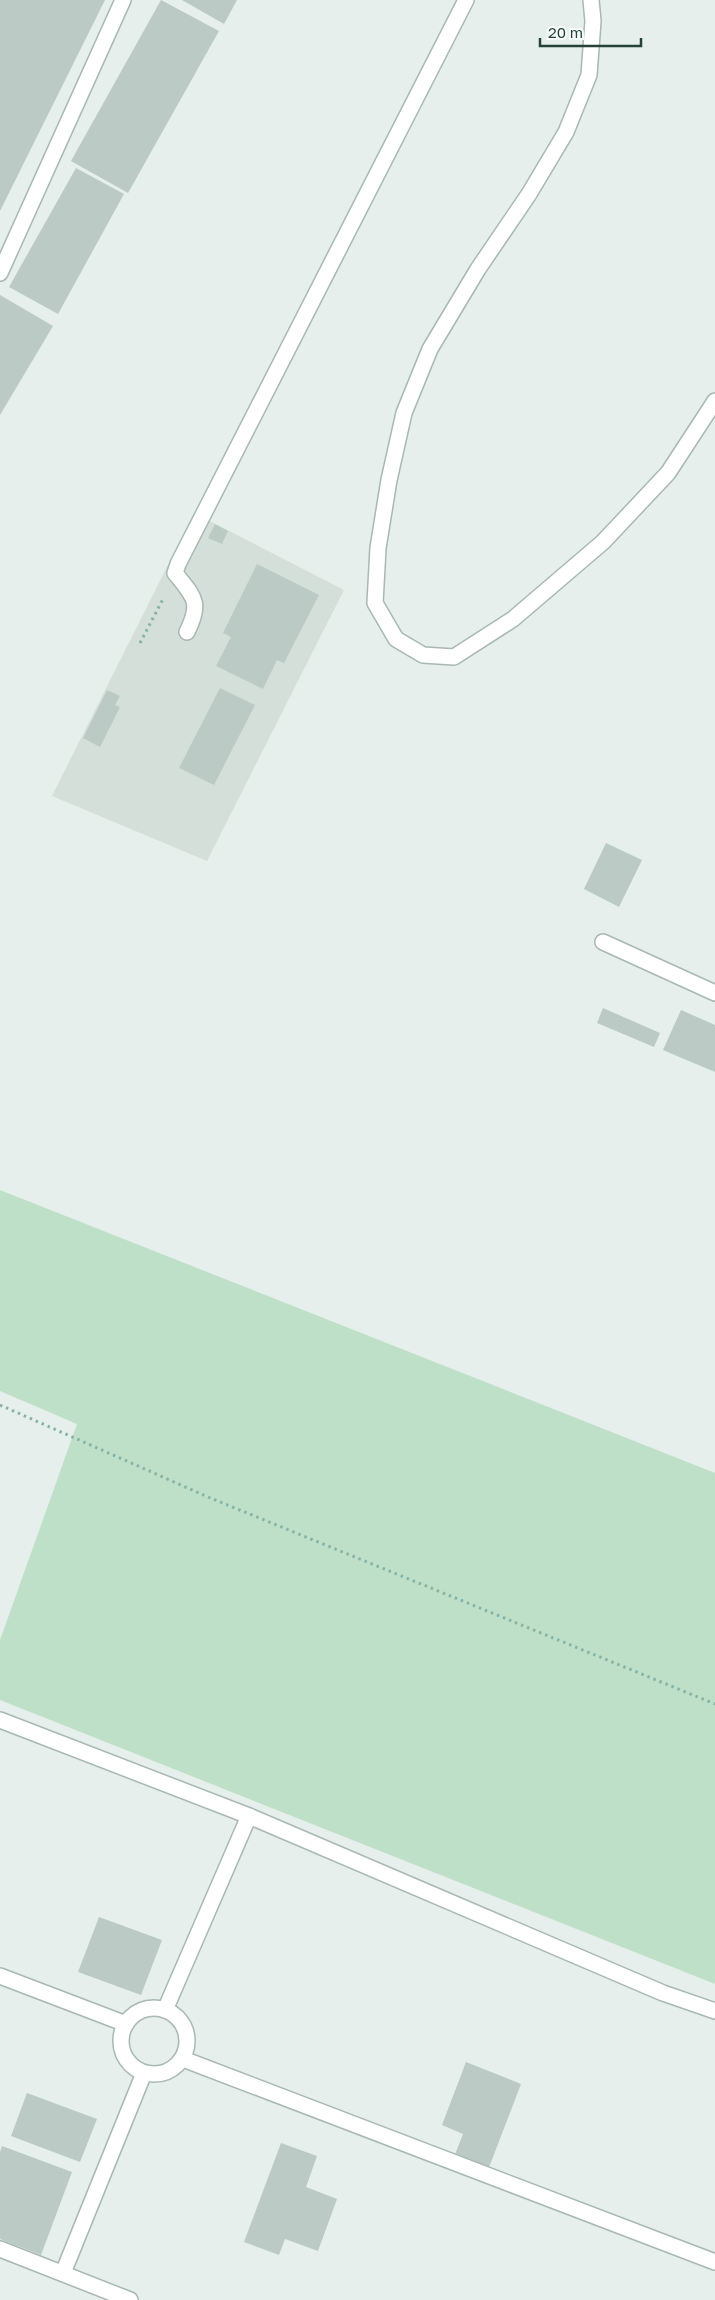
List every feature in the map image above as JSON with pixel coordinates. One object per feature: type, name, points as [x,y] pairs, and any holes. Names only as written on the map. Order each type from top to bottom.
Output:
[{"type":"street","points":[[0,273],[123,0]]},
{"type":"street","points":[[187,632],[195,616],[195,602],[192,593],[175,573],[200,516],[466,0]]},
{"type":"street","points":[[591,0],[593,21],[589,75],[566,132],[529,194],[478,269],[430,349],[404,413],[389,480],[378,548],[375,603],[396,639],[423,655],[454,657],[513,619],[603,542],[668,473],[715,401]]},
{"type":"street","points":[[603,942],[715,993]]},
{"type":"street","points":[[0,1720],[249,1816],[663,1993],[715,2012]]},
{"type":"street","points":[[165,2010],[249,1816]]},
{"type":"street","points":[[0,1976],[126,2024]]},
{"type":"street","points":[[154,2008],[165,2010],[174,2014],[185,2030],[188,2040],[183,2058],[176,2067],[166,2073],[155,2075],[144,2073],[135,2069],[123,2053],[122,2034],[126,2024],[133,2016],[143,2010],[154,2008]]},
{"type":"street","points":[[183,2058],[715,2262]]},
{"type":"street","points":[[63,2273],[144,2073]]},
{"type":"street","points":[[0,2248],[130,2300]]},
{"type":"path","points":[[140,643],[175,573]]},
{"type":"path","points":[[0,1405],[208,1497],[715,1704]]},
{"type":"shaded area","points":[[194,513],[344,590],[207,861],[52,796]]},
{"type":"green space","points":[[0,1190],[715,1473],[715,1984],[0,1700],[0,1640],[77,1424],[0,1391]]},
{"type":"building","points":[[0,0],[105,0],[0,211]]},
{"type":"building","points":[[161,0],[219,31],[128,193],[71,161]]},
{"type":"building","points":[[182,0],[237,0],[224,24]]},
{"type":"building","points":[[76,168],[124,194],[58,314],[9,287]]},
{"type":"building","points":[[0,295],[53,326],[0,415]]},
{"type":"building","points":[[215,524],[228,531],[222,544],[208,538]]},
{"type":"building","points":[[257,564],[319,595],[284,663],[277,660],[263,689],[216,666],[231,637],[223,633]]},
{"type":"building","points":[[220,688],[255,705],[214,785],[179,768]]},
{"type":"building","points":[[107,690],[120,696],[115,705],[120,707],[100,747],[83,738]]},
{"type":"building","points":[[606,843],[642,860],[619,907],[584,889]]},
{"type":"building","points":[[603,1008],[660,1033],[654,1047],[597,1023]]},
{"type":"building","points":[[681,1010],[715,1025],[715,1072],[663,1050]]},
{"type":"building","points":[[99,1917],[162,1940],[141,1995],[78,1972]]},
{"type":"building","points":[[466,2062],[521,2084],[488,2170],[454,2157],[463,2134],[442,2125]]},
{"type":"building","points":[[27,2093],[97,2119],[80,2162],[11,2136]]},
{"type":"building","points":[[281,2143],[317,2156],[306,2187],[337,2199],[318,2251],[285,2239],[279,2255],[244,2242]]},
{"type":"building","points":[[2,2146],[72,2172],[41,2255],[0,2239],[0,2152]]}]
